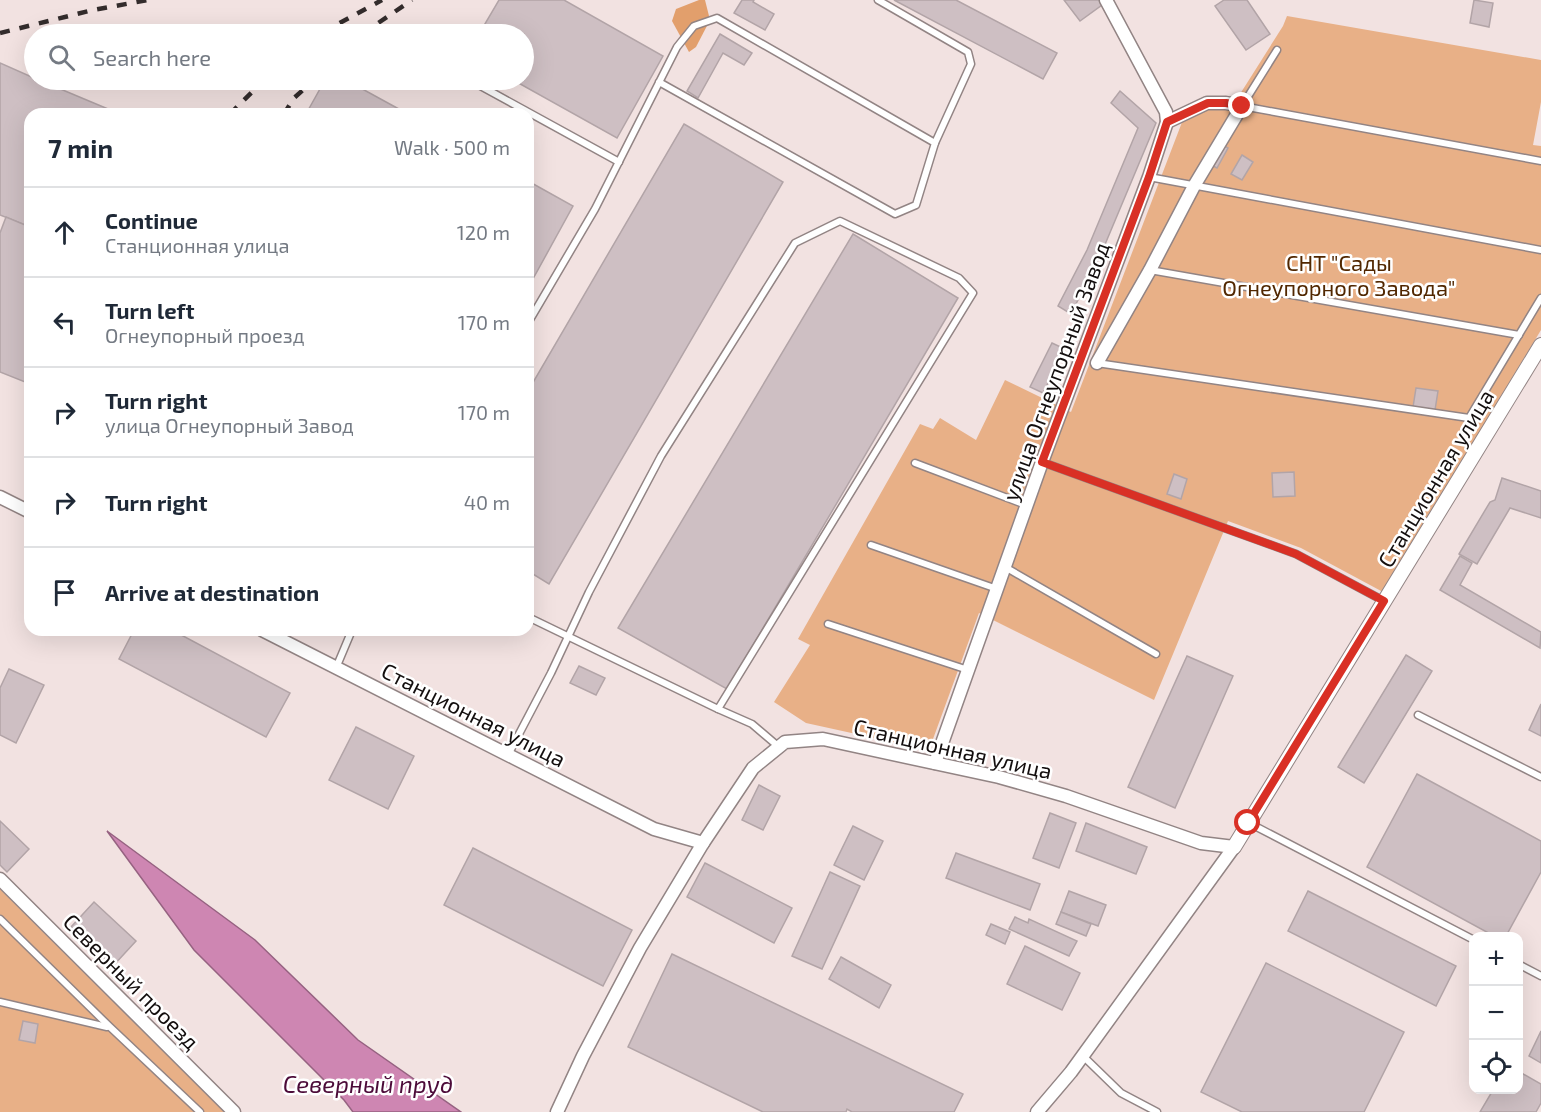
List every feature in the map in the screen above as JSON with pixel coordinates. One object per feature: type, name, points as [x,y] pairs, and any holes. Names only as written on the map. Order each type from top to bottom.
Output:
[{"type":"street","points":[[1097,363],[1194,186],[1242,106],[1208,103],[1167,122],[1166,112],[1106,0]]},
{"type":"street","name":"улица Огнеупорный Завод","points":[[935,763],[1042,462],[1149,177],[1167,122]]},
{"type":"street","name":"Станционная улица","points":[[1037,1112],[1083,1056],[1234,847],[1541,345]]},
{"type":"street","points":[[0,497],[24,509]]},
{"type":"street","name":"Станционная улица","points":[[274,636],[654,829],[703,843]]},
{"type":"street","name":"Станционная улица","points":[[557,1112],[640,948],[703,843],[753,768],[785,742],[823,739],[999,777],[1066,796],[1201,843],[1234,847]]},
{"type":"street","name":"Северный проезд","points":[[0,879],[234,1112]]},
{"type":"lane","points":[[659,82],[895,214],[916,205],[935,143],[971,64],[968,52],[878,0]]},
{"type":"lane","points":[[534,313],[595,209],[677,47],[694,26],[717,18],[935,143]]},
{"type":"lane","points":[[1277,50],[1242,106],[1541,161]]},
{"type":"lane","points":[[488,90],[521,108]]},
{"type":"lane","points":[[534,115],[619,162]]},
{"type":"lane","points":[[1149,177],[1541,250]]},
{"type":"lane","points":[[508,755],[551,673],[589,592],[661,456],[795,243],[840,221],[959,278],[973,293],[718,710]]},
{"type":"lane","points":[[1150,270],[1519,335]]},
{"type":"lane","points":[[1097,363],[1468,418],[1541,298]]},
{"type":"lane","points":[[1042,462],[1296,554],[1384,601]]},
{"type":"lane","points":[[915,463],[1027,506]]},
{"type":"lane","points":[[871,545],[997,589]]},
{"type":"lane","points":[[1005,566],[1156,654]]},
{"type":"lane","points":[[534,620],[718,710],[752,724],[779,747]]},
{"type":"lane","points":[[828,624],[968,670]]},
{"type":"lane","points":[[336,668],[349,636]]},
{"type":"lane","points":[[1418,715],[1541,777]]},
{"type":"lane","points":[[1248,823],[1469,938]]},
{"type":"lane","name":"Северный проезд","points":[[0,919],[200,1112]]},
{"type":"lane","points":[[1523,967],[1541,976]]},
{"type":"lane","points":[[0,1002],[110,1027]]},
{"type":"lane","points":[[1083,1056],[1121,1093],[1157,1112]]},
{"type":"green space","name":"СНТ \"Сады Огнеупорного Завода\"","points":[[1287,16],[1541,60],[1541,102],[1533,145],[1541,146],[1541,330],[1383,592],[1301,548],[1228,521],[1154,700],[979,613],[929,750],[806,723],[774,702],[810,645],[798,639],[920,424],[933,429],[940,418],[976,440],[1005,380],[1071,412],[1184,117],[1235,102]]},
{"type":"green space","points":[[0,889],[224,1112],[0,1112]]},
{"type":"shaded area","points":[[705,0],[710,20],[696,47],[689,52],[672,21],[676,9]]},
{"type":"water","name":"Северный пруд","points":[[107,831],[255,940],[358,1040],[461,1112],[353,1112],[344,1100],[194,950]]},
{"type":"building","points":[[499,0],[564,0],[663,56],[617,138],[531,90],[534,90],[534,24],[485,24]]},
{"type":"building","points":[[742,0],[754,0],[753,2],[774,14],[765,30],[734,13]]},
{"type":"building","points":[[894,0],[956,0],[1057,53],[1043,79]]},
{"type":"building","points":[[1064,0],[1099,0],[1102,5],[1080,21]]},
{"type":"building","points":[[1224,0],[1247,0],[1270,34],[1246,50],[1215,6]]},
{"type":"building","points":[[1474,0],[1493,3],[1489,27],[1470,23]]},
{"type":"building","points":[[720,34],[752,53],[744,65],[723,53],[698,98],[687,91]]},
{"type":"building","points":[[0,63],[24,74],[24,90],[63,90],[106,108],[24,108],[24,225],[0,215]]},
{"type":"building","points":[[319,90],[364,90],[397,108],[309,108]]},
{"type":"building","points":[[1120,91],[1156,123],[1101,254],[1071,314],[1058,306],[1087,250],[1138,128],[1111,103]]},
{"type":"building","points":[[684,124],[783,182],[549,584],[534,575],[534,381]]},
{"type":"building","points":[[1221,144],[1228,148],[1217,168],[1209,164]]},
{"type":"building","points":[[1242,155],[1253,162],[1242,180],[1231,174]]},
{"type":"building","points":[[534,184],[573,206],[534,277]]},
{"type":"building","points":[[6,217],[24,224],[24,382],[0,372],[0,233]]},
{"type":"building","points":[[853,234],[958,298],[727,689],[618,628]]},
{"type":"building","points":[[1052,343],[1065,349],[1043,393],[1030,387]]},
{"type":"building","points":[[1416,388],[1438,391],[1435,410],[1413,407]]},
{"type":"building","points":[[1294,472],[1295,496],[1273,497],[1272,473]]},
{"type":"building","points":[[1174,474],[1187,479],[1181,499],[1167,494]]},
{"type":"building","points":[[1502,478],[1541,491],[1541,518],[1510,508],[1477,564],[1459,554],[1490,502],[1495,500]]},
{"type":"building","points":[[1460,556],[1472,563],[1460,585],[1541,632],[1540,648],[1440,590]]},
{"type":"building","points":[[131,636],[183,636],[290,693],[266,737],[119,659]]},
{"type":"building","points":[[1406,655],[1432,671],[1364,783],[1338,767]]},
{"type":"building","points":[[1187,656],[1233,676],[1175,808],[1128,787]]},
{"type":"building","points":[[579,666],[605,678],[596,695],[570,683]]},
{"type":"building","points":[[9,669],[44,685],[16,743],[0,735],[0,688]]},
{"type":"building","points":[[1541,704],[1541,736],[1529,730]]},
{"type":"building","points":[[356,727],[414,756],[388,809],[329,780]]},
{"type":"building","points":[[1417,774],[1541,841],[1541,872],[1508,932],[1487,932],[1367,867]]},
{"type":"building","points":[[759,785],[780,796],[763,830],[742,820]]},
{"type":"building","points":[[1050,813],[1076,823],[1059,868],[1033,858]]},
{"type":"building","points":[[0,821],[29,849],[7,872],[0,865]]},
{"type":"building","points":[[1086,823],[1147,847],[1136,874],[1076,851]]},
{"type":"building","points":[[853,826],[883,841],[864,880],[834,865]]},
{"type":"building","points":[[473,848],[632,930],[603,986],[444,905]]},
{"type":"building","points":[[956,853],[1040,884],[1030,910],[946,878]]},
{"type":"building","points":[[705,863],[792,908],[774,943],[687,897]]},
{"type":"building","points":[[830,872],[860,886],[822,969],[792,956]]},
{"type":"building","points":[[1069,891],[1106,905],[1098,926],[1061,912]]},
{"type":"building","points":[[1308,891],[1456,966],[1436,1006],[1288,931]]},
{"type":"building","points":[[94,902],[136,941],[113,966],[71,927]]},
{"type":"building","points":[[1061,912],[1091,924],[1086,936],[1056,924]]},
{"type":"building","points":[[1015,917],[1028,923],[1029,919],[1077,941],[1069,956],[1009,929]]},
{"type":"building","points":[[991,924],[1010,932],[1005,944],[986,935]]},
{"type":"building","points":[[1025,946],[1080,973],[1062,1010],[1007,984]]},
{"type":"building","points":[[672,954],[963,1094],[954,1112],[852,1112],[847,1109],[846,1112],[763,1112],[628,1047]]},
{"type":"building","points":[[841,957],[891,985],[879,1008],[829,979]]},
{"type":"building","points":[[1266,963],[1404,1032],[1364,1112],[1242,1112],[1201,1092]]},
{"type":"building","points":[[23,1021],[38,1024],[35,1043],[19,1040]]},
{"type":"building","points":[[1541,1031],[1541,1063],[1529,1056]]},
{"type":"building","points":[[1523,1074],[1541,1084],[1541,1103],[1536,1112],[1480,1112],[1491,1094],[1523,1094]]},
{"type":"railway","points":[[36,24],[148,0]]},
{"type":"railway","points":[[338,24],[382,0]]},
{"type":"railway","points":[[377,24],[412,0]]},
{"type":"railway","points":[[0,33],[24,27]]},
{"type":"railway","points":[[236,108],[254,90]]},
{"type":"railway","points":[[288,108],[303,90]]},
{"type":"route","points":[[1242,106],[1208,103],[1167,122],[1149,177],[1042,462],[1296,554],[1384,601],[1248,823]]}]
